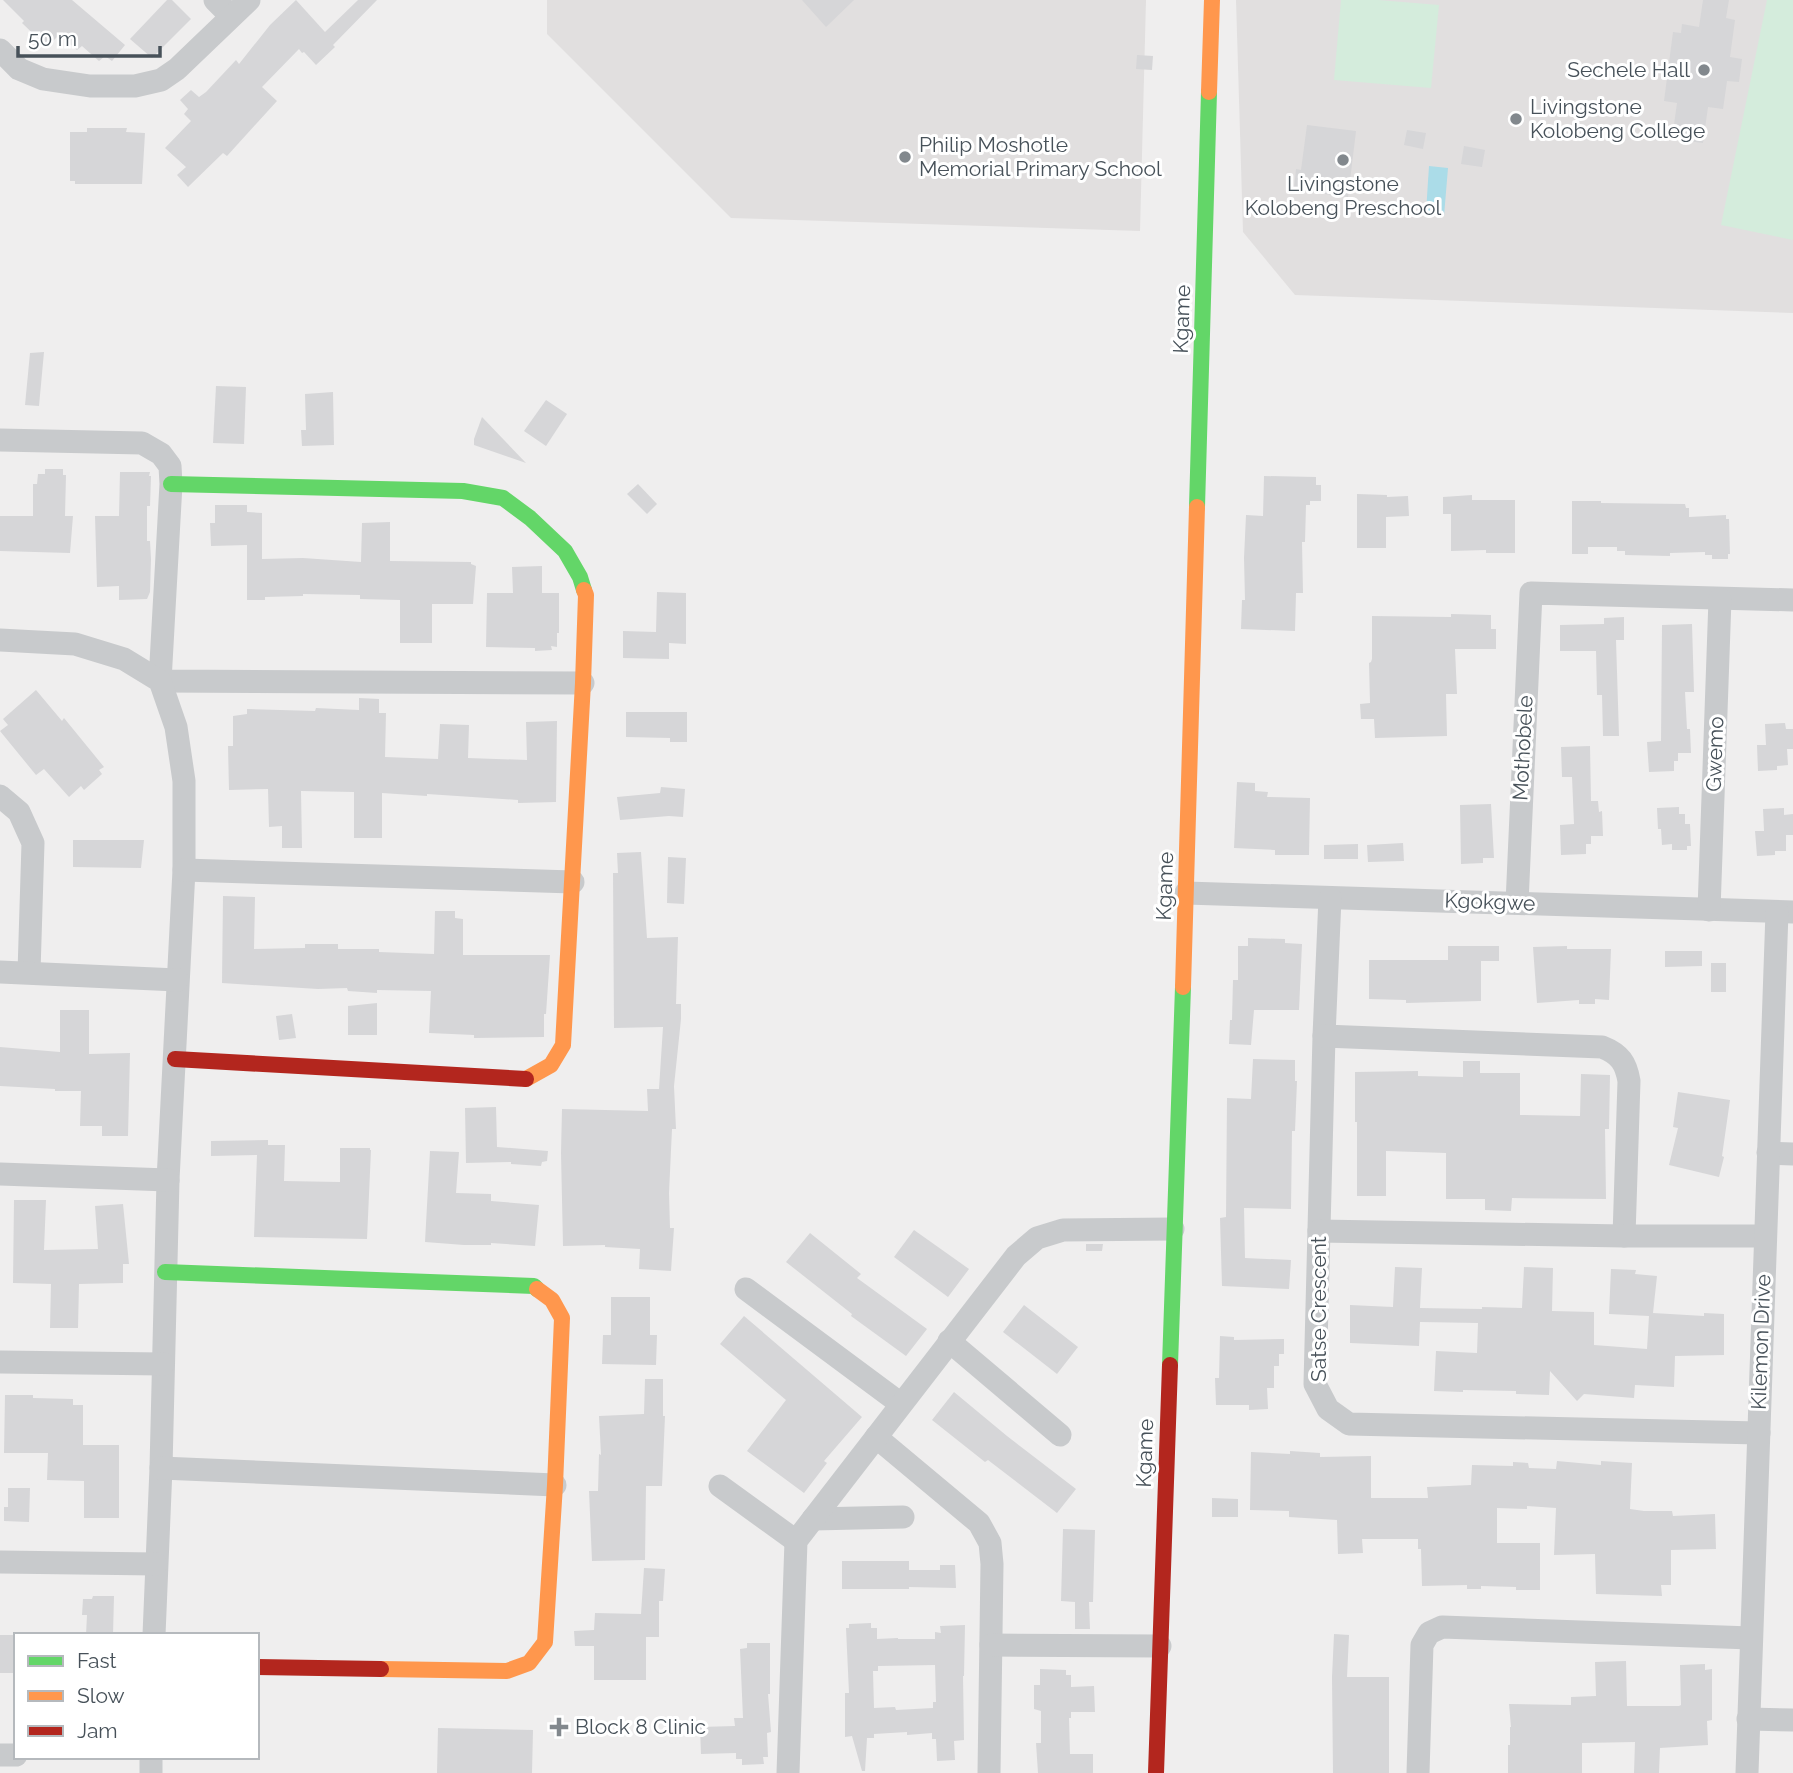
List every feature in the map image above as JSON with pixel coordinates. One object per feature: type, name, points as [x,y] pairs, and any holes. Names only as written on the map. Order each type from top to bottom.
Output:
[{"type":"street","points":[[0,50],[19,69],[43,79],[90,86],[135,86],[161,80],[177,69],[223,8],[248,0]]},
{"type":"street","name":"Kgame","points":[[1156,1773],[1186,893],[1212,0]]},
{"type":"street","points":[[0,440],[142,443],[160,454],[170,466],[160,681],[176,727],[184,781],[184,870],[168,1180],[154,1633]]},
{"type":"street","points":[[171,484],[463,491],[503,498],[530,518],[565,551],[580,577],[586,596],[563,1045],[551,1065],[527,1079],[175,1059]]},
{"type":"street","name":"Mothobele","points":[[1517,903],[1531,593],[1720,598]]},
{"type":"street","points":[[1720,598],[1793,600]]},
{"type":"street","name":"Gwemo","points":[[1709,910],[1720,598]]},
{"type":"street","points":[[0,640],[75,644],[124,659],[160,681],[583,683]]},
{"type":"street","points":[[0,796],[19,812],[33,842],[29,972]]},
{"type":"street","points":[[184,870],[573,882]]},
{"type":"street","name":"Kgokgwe","points":[[1186,893],[1785,912]]},
{"type":"street","name":"Satse Crescent","points":[[1330,898],[1315,1384],[1328,1409],[1349,1424],[1759,1433]]},
{"type":"street","name":"Kilemon Drive","points":[[1747,1773],[1768,1153],[1785,912]]},
{"type":"street","points":[[0,972],[177,980]]},
{"type":"street","points":[[1324,1036],[1602,1047],[1612,1051],[1620,1057],[1627,1069],[1629,1081],[1624,1236]]},
{"type":"street","points":[[1768,1153],[1793,1154]]},
{"type":"street","points":[[0,1174],[168,1180]]},
{"type":"street","points":[[788,1773],[796,1541],[1016,1256],[1037,1238],[1063,1230],[1173,1229]]},
{"type":"street","points":[[1319,1231],[1765,1236]]},
{"type":"street","points":[[165,1272],[534,1286],[552,1300],[562,1318],[545,1642],[529,1663],[507,1671],[259,1667]]},
{"type":"street","points":[[746,1289],[901,1404]]},
{"type":"street","points":[[949,1341],[1060,1435]]},
{"type":"street","points":[[0,1363],[163,1364]]},
{"type":"street","points":[[876,1437],[979,1524],[990,1543],[989,1773]]},
{"type":"street","points":[[161,1468],[555,1485]]},
{"type":"street","points":[[720,1486],[796,1541]]},
{"type":"street","points":[[813,1519],[903,1517]]},
{"type":"street","points":[[0,1562],[156,1564]]},
{"type":"street","points":[[1418,1773],[1422,1645],[1429,1633],[1442,1627],[1751,1638]]},
{"type":"street","points":[[991,1646],[1160,1646]]},
{"type":"street","points":[[1748,1718],[1793,1720]]},
{"type":"shaded area","name":"Philip Moshotle Memorial Primary School","points":[[547,0],[1146,0],[1140,231],[731,218],[547,34]]},
{"type":"shaded area","name":"Livingstone Kolobeng College","points":[[1236,0],[1793,0],[1793,313],[1295,295],[1243,232]]},
{"type":"green space","points":[[1341,0],[1439,5],[1431,88],[1334,80]]},
{"type":"green space","points":[[1767,0],[1793,0],[1793,240],[1721,225]]},
{"type":"water","points":[[1429,166],[1448,168],[1444,216],[1426,212]]},
{"type":"building","points":[[3,0],[72,0],[125,45],[112,61],[105,56],[99,61],[82,46],[77,50],[59,35],[47,47]]},
{"type":"building","points":[[167,0],[172,0],[191,19],[152,58],[130,39]]},
{"type":"building","points":[[296,0],[325,32],[358,0],[377,0],[316,65],[299,49],[262,87],[277,101],[227,156],[223,153],[188,187],[177,175],[186,167],[165,148],[191,121],[184,114],[188,109],[180,100],[191,90],[199,97],[236,60],[239,64],[270,25]]},
{"type":"building","points":[[802,0],[854,0],[826,27]]},
{"type":"building","name":"Sechele Hall","points":[[1703,0],[1729,0],[1726,18],[1735,20],[1730,57],[1742,59],[1739,82],[1727,81],[1723,109],[1708,107],[1703,143],[1672,139],[1677,103],[1664,101],[1673,32],[1681,33],[1682,24],[1699,27]]},
{"type":"building","points":[[1137,55],[1153,56],[1152,70],[1136,69]]},
{"type":"building","name":"Livingstone Kolobeng Preschool","points":[[1307,125],[1356,131],[1348,197],[1294,190],[1296,169],[1301,170]]},
{"type":"building","points":[[87,128],[127,128],[126,132],[145,133],[142,184],[75,184],[75,181],[70,181],[70,132],[87,132]]},
{"type":"building","points":[[1407,130],[1426,133],[1423,149],[1404,145]]},
{"type":"building","points":[[1464,146],[1485,150],[1482,167],[1461,164]]},
{"type":"building","points":[[44,352],[39,406],[25,405],[30,353]]},
{"type":"building","points":[[216,386],[246,387],[244,444],[213,443]]},
{"type":"building","points":[[333,392],[334,445],[302,446],[301,430],[306,430],[305,394]]},
{"type":"building","points":[[546,400],[567,414],[546,446],[524,431]]},
{"type":"building","points":[[482,417],[526,463],[474,445]]},
{"type":"building","points":[[45,469],[63,469],[63,475],[66,475],[65,516],[73,516],[70,553],[0,551],[0,516],[33,516],[33,484],[37,484],[38,474],[45,474]]},
{"type":"building","points":[[120,472],[150,472],[151,476],[150,506],[147,506],[147,541],[150,541],[151,559],[150,592],[147,599],[119,600],[119,586],[97,587],[95,516],[119,516]]},
{"type":"building","points":[[1264,476],[1316,477],[1316,485],[1321,485],[1321,501],[1310,501],[1310,505],[1306,505],[1305,542],[1302,542],[1303,593],[1296,593],[1295,631],[1241,629],[1242,600],[1245,600],[1246,515],[1263,516]]},
{"type":"building","points":[[638,484],[657,504],[647,514],[627,494]]},
{"type":"building","points":[[1357,494],[1408,496],[1409,516],[1386,517],[1386,548],[1357,548]]},
{"type":"building","points":[[1472,495],[1472,500],[1515,500],[1515,553],[1451,551],[1451,514],[1443,514],[1443,497]]},
{"type":"building","points":[[1572,501],[1685,504],[1686,508],[1689,508],[1689,517],[1726,515],[1726,519],[1729,519],[1730,554],[1728,559],[1712,559],[1712,555],[1705,555],[1705,552],[1670,553],[1670,556],[1625,555],[1625,551],[1617,551],[1617,547],[1588,547],[1588,554],[1572,554]]},
{"type":"building","points":[[215,505],[247,505],[247,512],[262,513],[262,559],[303,558],[361,562],[362,523],[390,522],[390,561],[471,562],[476,566],[473,604],[432,604],[432,643],[400,643],[400,600],[360,599],[360,595],[303,594],[247,600],[247,545],[211,546],[210,523],[215,523]]},
{"type":"building","points":[[542,566],[542,593],[559,593],[557,647],[535,651],[535,648],[486,647],[487,593],[513,593],[512,567]]},
{"type":"building","points":[[657,592],[686,593],[686,644],[669,643],[669,659],[623,658],[623,631],[656,632]]},
{"type":"building","points":[[1451,614],[1491,615],[1491,629],[1496,629],[1496,649],[1455,649],[1457,694],[1446,694],[1447,736],[1375,738],[1374,719],[1361,719],[1360,704],[1370,703],[1372,616],[1451,617]]},
{"type":"building","points":[[1624,617],[1624,640],[1616,640],[1619,736],[1603,736],[1602,695],[1597,695],[1596,651],[1560,651],[1560,625],[1604,624],[1604,618]]},
{"type":"building","points":[[1692,624],[1694,692],[1685,692],[1691,753],[1678,753],[1678,761],[1674,761],[1674,771],[1649,772],[1647,742],[1661,741],[1662,625]]},
{"type":"building","points":[[36,690],[62,721],[64,718],[104,767],[99,770],[102,774],[84,790],[81,786],[69,797],[44,769],[36,775],[0,731],[8,725],[3,719]]},
{"type":"building","points":[[359,698],[379,699],[379,713],[386,713],[385,757],[438,759],[440,724],[469,725],[468,758],[527,760],[526,722],[557,721],[556,802],[518,803],[518,800],[382,793],[382,838],[354,838],[354,792],[301,791],[302,848],[282,848],[282,826],[269,827],[268,789],[229,790],[228,746],[233,746],[233,716],[247,714],[247,709],[359,710]]},
{"type":"building","points":[[626,712],[687,712],[687,742],[670,742],[670,738],[626,737]]},
{"type":"building","points":[[1785,723],[1786,729],[1793,729],[1793,749],[1787,749],[1788,765],[1777,766],[1777,770],[1758,771],[1757,745],[1766,745],[1765,724]]},
{"type":"building","points":[[1590,746],[1591,801],[1598,801],[1599,812],[1602,811],[1603,836],[1591,836],[1591,844],[1586,844],[1586,854],[1561,855],[1560,825],[1574,824],[1572,777],[1562,777],[1561,747]]},
{"type":"building","points":[[1237,782],[1255,783],[1255,791],[1268,792],[1267,797],[1310,798],[1309,855],[1275,855],[1275,850],[1234,848]]},
{"type":"building","points":[[661,787],[685,789],[683,817],[620,820],[617,797],[660,793]]},
{"type":"building","points":[[1491,804],[1494,858],[1483,858],[1483,863],[1461,864],[1460,805]]},
{"type":"building","points":[[1679,807],[1679,814],[1685,814],[1685,824],[1690,824],[1691,846],[1687,846],[1687,850],[1672,850],[1672,844],[1662,845],[1661,829],[1658,829],[1657,808]]},
{"type":"building","points":[[1784,808],[1784,815],[1793,814],[1793,835],[1786,835],[1786,851],[1757,856],[1755,831],[1764,831],[1763,809]]},
{"type":"building","points":[[73,840],[144,840],[141,868],[73,867]]},
{"type":"building","points":[[1403,843],[1404,861],[1368,862],[1367,845]]},
{"type":"building","points":[[1358,844],[1358,859],[1324,859],[1324,845]]},
{"type":"building","points":[[641,852],[647,938],[678,937],[676,1004],[681,1004],[681,1019],[674,1086],[676,1129],[672,1129],[669,1193],[670,1228],[674,1228],[671,1271],[639,1269],[640,1249],[605,1245],[563,1246],[562,1109],[648,1111],[647,1089],[659,1089],[663,1027],[614,1028],[613,873],[618,873],[617,853]]},
{"type":"building","points":[[668,857],[686,858],[684,904],[667,903]]},
{"type":"building","points":[[223,896],[255,897],[254,949],[338,944],[338,949],[379,949],[379,952],[434,954],[435,911],[455,911],[455,918],[463,919],[463,955],[550,955],[544,1037],[474,1038],[474,1035],[429,1033],[431,991],[377,990],[377,993],[348,991],[347,988],[318,989],[222,983]]},
{"type":"building","points":[[1248,938],[1285,939],[1285,943],[1302,944],[1299,1010],[1254,1010],[1251,1045],[1229,1044],[1233,980],[1238,980],[1238,946],[1248,946]]},
{"type":"building","points":[[1448,946],[1499,946],[1499,961],[1481,961],[1481,1001],[1406,1003],[1406,1000],[1369,999],[1369,960],[1448,960]]},
{"type":"building","points":[[1567,946],[1567,949],[1611,949],[1609,1000],[1595,999],[1595,1004],[1579,1004],[1579,1000],[1537,1003],[1533,947]]},
{"type":"building","points":[[1665,951],[1702,951],[1702,966],[1665,967]]},
{"type":"building","points":[[1711,963],[1726,963],[1726,992],[1711,992]]},
{"type":"building","points":[[377,1003],[377,1035],[348,1035],[348,1006]]},
{"type":"building","points":[[60,1010],[89,1010],[89,1054],[130,1053],[128,1136],[102,1136],[102,1126],[80,1126],[81,1091],[0,1086],[0,1047],[60,1052]]},
{"type":"building","points":[[292,1014],[296,1038],[279,1040],[276,1016]]},
{"type":"building","points":[[1253,1059],[1295,1060],[1297,1081],[1295,1131],[1292,1131],[1291,1209],[1244,1208],[1245,1258],[1291,1260],[1289,1289],[1222,1286],[1220,1218],[1226,1217],[1227,1098],[1251,1099]]},
{"type":"building","points":[[1463,1061],[1480,1061],[1480,1073],[1520,1073],[1520,1115],[1580,1116],[1581,1074],[1610,1075],[1609,1129],[1605,1129],[1606,1199],[1512,1198],[1511,1211],[1485,1210],[1485,1199],[1446,1199],[1446,1153],[1386,1151],[1386,1196],[1357,1196],[1355,1072],[1418,1071],[1418,1076],[1463,1077]]},
{"type":"building","points":[[1678,1092],[1730,1100],[1724,1157],[1719,1177],[1669,1165],[1678,1128],[1673,1127]]},
{"type":"building","points":[[496,1107],[497,1147],[548,1151],[547,1161],[542,1162],[541,1166],[511,1162],[466,1163],[465,1108]]},
{"type":"building","points":[[268,1140],[268,1145],[285,1145],[284,1181],[340,1182],[340,1148],[370,1148],[367,1239],[254,1237],[257,1155],[211,1156],[211,1141]]},
{"type":"building","points":[[430,1151],[459,1152],[456,1193],[491,1194],[491,1201],[539,1205],[535,1246],[425,1242]]},
{"type":"building","points":[[14,1200],[46,1200],[44,1250],[98,1249],[95,1206],[123,1204],[129,1264],[123,1264],[123,1283],[79,1284],[78,1328],[50,1328],[51,1284],[13,1283]]},
{"type":"building","points":[[914,1230],[969,1269],[948,1297],[894,1257]]},
{"type":"building","points":[[810,1233],[861,1274],[857,1278],[927,1329],[906,1356],[851,1316],[852,1314],[786,1262]]},
{"type":"building","points":[[1086,1244],[1103,1244],[1102,1251],[1086,1251]]},
{"type":"building","points":[[1395,1267],[1422,1268],[1420,1308],[1482,1309],[1522,1308],[1524,1267],[1553,1268],[1552,1311],[1594,1312],[1594,1345],[1647,1349],[1649,1316],[1609,1314],[1611,1269],[1636,1270],[1635,1274],[1657,1276],[1653,1313],[1704,1316],[1704,1313],[1724,1314],[1724,1355],[1675,1356],[1674,1387],[1635,1385],[1634,1398],[1584,1394],[1577,1401],[1550,1371],[1549,1395],[1516,1394],[1516,1391],[1434,1391],[1436,1351],[1477,1353],[1478,1323],[1420,1322],[1419,1346],[1350,1343],[1350,1305],[1393,1307]]},
{"type":"building","points":[[611,1297],[650,1297],[650,1335],[657,1335],[656,1365],[602,1364],[603,1335],[611,1335]]},
{"type":"building","points":[[1024,1305],[1078,1347],[1057,1374],[1003,1332]]},
{"type":"building","points":[[744,1316],[862,1417],[824,1461],[827,1463],[804,1493],[747,1451],[786,1400],[720,1344]]},
{"type":"building","points":[[1220,1336],[1234,1337],[1234,1340],[1284,1339],[1284,1354],[1279,1354],[1279,1366],[1274,1366],[1274,1388],[1267,1388],[1268,1409],[1249,1410],[1249,1405],[1216,1405],[1215,1378],[1219,1378]]},
{"type":"building","points":[[645,1379],[663,1379],[665,1416],[662,1486],[646,1486],[645,1560],[592,1561],[589,1491],[598,1491],[599,1454],[601,1455],[599,1416],[644,1414]]},
{"type":"building","points":[[954,1392],[1076,1489],[1057,1513],[932,1420]]},
{"type":"building","points":[[5,1395],[73,1399],[73,1405],[83,1405],[83,1445],[119,1445],[119,1518],[84,1518],[84,1481],[47,1480],[48,1453],[4,1453]]},
{"type":"building","points":[[1290,1451],[1320,1453],[1320,1457],[1371,1456],[1371,1498],[1428,1498],[1427,1487],[1471,1485],[1472,1465],[1513,1466],[1513,1462],[1528,1463],[1529,1468],[1556,1469],[1557,1461],[1601,1465],[1601,1461],[1632,1463],[1630,1509],[1672,1511],[1673,1516],[1715,1514],[1716,1549],[1671,1550],[1671,1585],[1661,1585],[1662,1596],[1596,1594],[1595,1554],[1554,1555],[1556,1508],[1497,1508],[1497,1543],[1540,1543],[1540,1590],[1481,1586],[1481,1589],[1467,1589],[1467,1585],[1422,1586],[1421,1549],[1418,1549],[1418,1539],[1362,1539],[1363,1553],[1338,1554],[1337,1520],[1289,1517],[1289,1511],[1250,1510],[1251,1452],[1290,1454]]},
{"type":"building","points":[[8,1488],[30,1488],[29,1522],[4,1521],[4,1507],[8,1507]]},
{"type":"building","points":[[1212,1498],[1238,1499],[1238,1517],[1212,1517]]},
{"type":"building","points":[[1063,1529],[1095,1530],[1093,1602],[1089,1602],[1090,1629],[1075,1629],[1075,1602],[1061,1601]]},
{"type":"building","points":[[842,1561],[909,1561],[909,1570],[940,1570],[940,1565],[955,1565],[956,1588],[842,1589]]},
{"type":"building","points":[[644,1568],[665,1569],[663,1601],[659,1601],[659,1637],[646,1637],[646,1680],[594,1680],[594,1646],[575,1646],[574,1631],[594,1630],[595,1613],[641,1614]]},
{"type":"building","points":[[93,1596],[114,1596],[113,1633],[86,1633],[87,1615],[82,1615],[83,1599],[92,1599]]},
{"type":"building","points":[[871,1623],[871,1628],[877,1628],[877,1639],[935,1639],[935,1632],[941,1633],[940,1626],[965,1625],[964,1740],[954,1741],[955,1760],[937,1761],[936,1739],[932,1739],[932,1733],[874,1734],[874,1738],[867,1738],[865,1771],[862,1771],[852,1736],[845,1737],[845,1693],[849,1693],[846,1628],[849,1628],[849,1624]],"holes":[[[935,1665],[936,1702],[933,1702],[933,1708],[874,1708],[873,1671],[878,1671],[878,1666]]]},
{"type":"building","points":[[1334,1634],[1349,1635],[1347,1677],[1389,1677],[1389,1773],[1333,1773]]},
{"type":"building","points":[[0,1635],[14,1635],[14,1673],[0,1673]]},
{"type":"building","points":[[747,1643],[770,1643],[768,1694],[771,1732],[767,1733],[768,1757],[763,1757],[764,1764],[742,1765],[742,1759],[736,1759],[736,1753],[701,1754],[700,1727],[735,1726],[734,1718],[743,1718],[740,1649],[747,1648]]},
{"type":"building","points":[[1626,1661],[1627,1706],[1679,1706],[1680,1665],[1705,1664],[1705,1670],[1712,1669],[1712,1720],[1707,1721],[1708,1745],[1660,1748],[1659,1773],[1634,1773],[1635,1742],[1582,1743],[1582,1773],[1508,1773],[1511,1727],[1509,1704],[1571,1705],[1571,1697],[1596,1696],[1595,1662]]},
{"type":"building","points":[[1040,1669],[1066,1670],[1066,1675],[1071,1675],[1071,1687],[1094,1686],[1095,1712],[1071,1712],[1069,1718],[1070,1754],[1093,1754],[1093,1773],[1038,1773],[1036,1743],[1041,1743],[1041,1711],[1034,1709],[1034,1685],[1040,1685]]},
{"type":"building","points":[[438,1728],[533,1730],[532,1773],[437,1773]]},
{"type":"traffic: fast","points":[[1197,507],[1209,92]]},
{"type":"traffic: fast","points":[[171,484],[463,491],[503,498],[530,518],[565,551],[584,590]]},
{"type":"traffic: fast","points":[[1170,1365],[1183,987]]},
{"type":"traffic: fast","points":[[165,1272],[534,1286],[537,1289]]},
{"type":"traffic: slow","points":[[1209,92],[1212,0]]},
{"type":"traffic: slow","points":[[1183,987],[1197,507]]},
{"type":"traffic: slow","points":[[526,1079],[551,1065],[563,1045],[583,683],[584,590]]},
{"type":"traffic: slow","points":[[381,1669],[507,1671],[529,1663],[545,1642],[562,1318],[552,1300],[537,1289]]},
{"type":"traffic: jam","points":[[175,1059],[526,1079]]},
{"type":"traffic: jam","points":[[1156,1773],[1170,1365]]},
{"type":"traffic: jam","points":[[259,1667],[381,1669]]},
{"type":"place","name":"Sechele Hall","points":[[1704,70]]},
{"type":"place","name":"Livingstone Kolobeng College","points":[[1516,119]]},
{"type":"place","name":"Philip Moshotle Memorial Primary School","points":[[905,157]]},
{"type":"place","name":"Livingstone Kolobeng Preschool","points":[[1343,160]]},
{"type":"place","name":"Block 8 Clinic","points":[[559,1727]]}]
